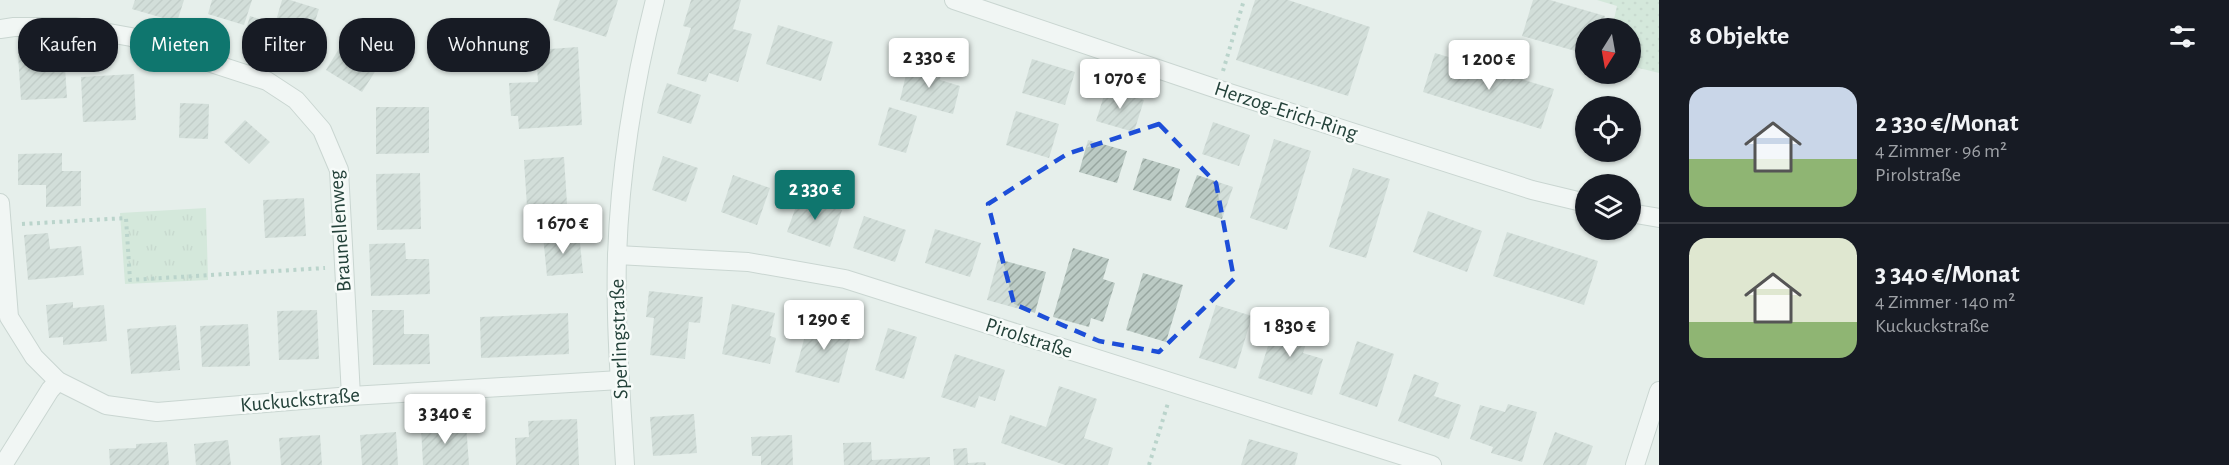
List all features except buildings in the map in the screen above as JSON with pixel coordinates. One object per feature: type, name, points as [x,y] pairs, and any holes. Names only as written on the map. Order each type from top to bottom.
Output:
[{"type":"street","name":"Sperlingstraße","points":[[625,465],[617,334],[617,255],[626,156],[646,37],[655,0]]},
{"type":"street","name":"Herzog-Erich-Ring","points":[[954,0],[1217,89],[1532,190],[1575,200]]},
{"type":"street","name":"Braunellenweg","points":[[0,29],[76,27],[131,37],[267,81],[296,100],[322,130],[339,170],[351,396]]},
{"type":"street","name":"Kuckuckstraße","points":[[0,204],[9,317],[34,357],[58,381],[106,405],[157,412],[351,396],[620,380]]},
{"type":"street","points":[[1641,215],[1659,218]]},
{"type":"street","name":"Pirolstraße","points":[[617,255],[748,262],[845,279],[1432,465]]},
{"type":"street","points":[[3,465],[58,381]]},
{"type":"street","points":[[1637,464],[1659,391]]},
{"type":"path","points":[[1217,89],[1244,0]]},
{"type":"path","points":[[1,226],[126,218],[130,280],[344,267]]},
{"type":"path","points":[[1149,465],[1173,384]]},
{"type":"highlighted area","points":[[1159,124],[1216,183],[1234,279],[1159,352],[1099,341],[1014,304],[988,204],[1067,154]]},
{"type":"green space","points":[[1597,0],[1659,0],[1659,73],[1641,68],[1641,18],[1614,18],[1617,6]]},
{"type":"green space","points":[[206,208],[208,280],[125,284],[120,213]]}]
